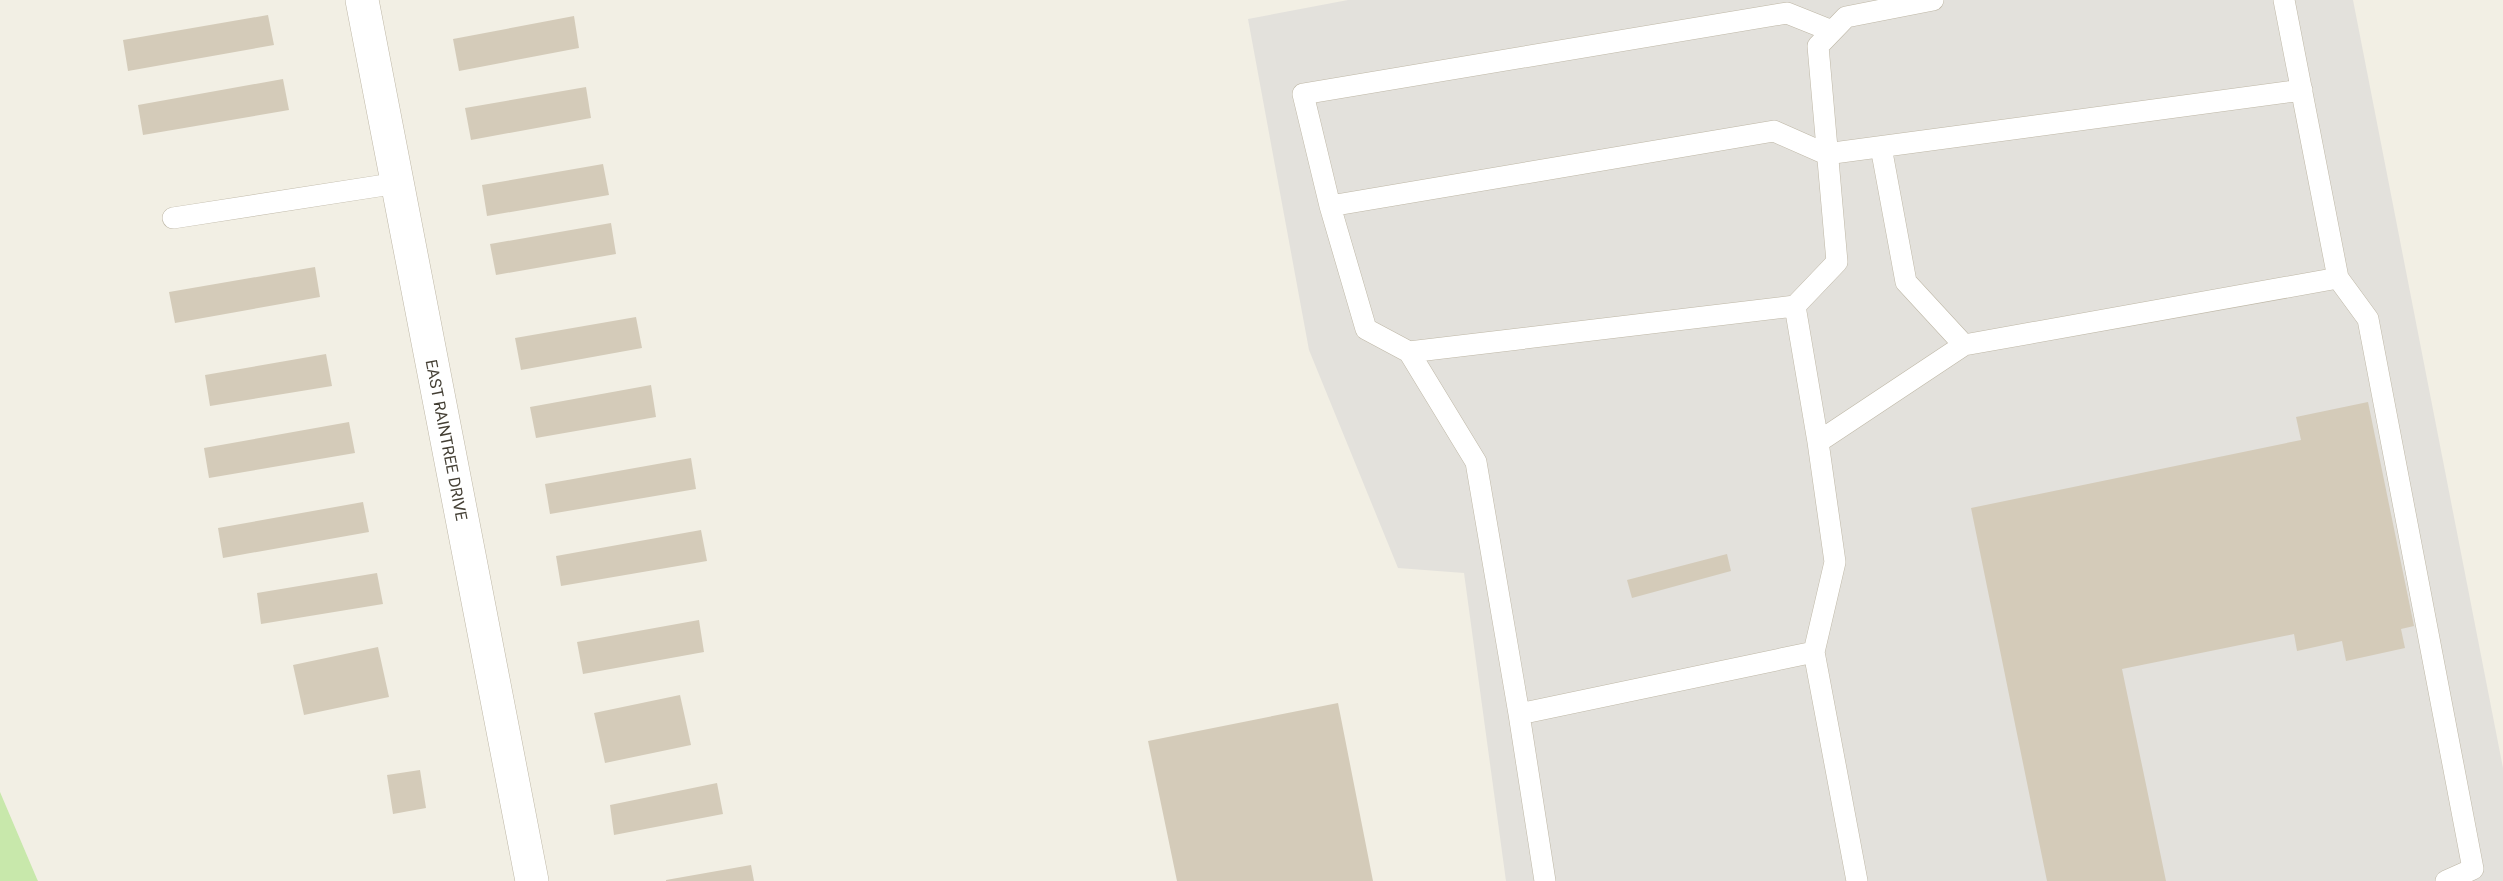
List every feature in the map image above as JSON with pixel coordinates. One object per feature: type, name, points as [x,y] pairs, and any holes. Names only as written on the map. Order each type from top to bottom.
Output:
[{"type":"street","name":"EAST RAINTREE DRIVE","points":[[362,0],[532,881]]},
{"type":"lane","points":[[1409,352],[1795,306],[1837,262],[1818,46],[1846,17],[1932,0]]},
{"type":"lane","points":[[2284,0],[2338,278],[2368,320],[2473,869],[2446,881]]},
{"type":"lane","points":[[1545,881],[1476,462],[1409,352],[1366,329],[1330,206],[1303,94],[1787,13],[1832,32]]},
{"type":"lane","points":[[1330,206],[1773,131],[1826,154],[2302,90]]},
{"type":"lane","points":[[1881,147],[1906,282],[1964,345]]},
{"type":"lane","points":[[173,218],[398,183]]},
{"type":"lane","points":[[1818,442],[1964,345],[2338,278]]},
{"type":"lane","points":[[1795,306],[1835,562],[1814,652],[1857,881]]},
{"type":"lane","points":[[1519,714],[1814,652]]},
{"type":"green space","points":[[0,792],[37,879],[38,881],[0,881]]},
{"type":"shaded area","points":[[1348,0],[2353,0],[2503,768],[2503,881],[1506,881],[1464,573],[1398,568],[1309,350],[1248,19]]},
{"type":"building","points":[[268,15],[274,45],[128,71],[123,40]]},
{"type":"building","points":[[574,16],[579,48],[459,71],[453,39]]},
{"type":"building","points":[[283,79],[289,110],[143,135],[138,105]]},
{"type":"building","points":[[586,87],[591,118],[471,140],[465,108]]},
{"type":"building","points":[[603,164],[609,195],[487,216],[482,185]]},
{"type":"building","points":[[611,223],[616,254],[496,275],[490,244]]},
{"type":"building","points":[[315,267],[320,297],[175,323],[169,292]]},
{"type":"building","points":[[636,317],[642,348],[521,370],[515,338]]},
{"type":"building","points":[[326,354],[332,386],[210,406],[205,375]]},
{"type":"building","points":[[651,385],[656,417],[536,438],[530,407]]},
{"type":"building","points":[[2368,402],[2414,626],[2401,629],[2405,648],[2346,661],[2342,641],[2297,651],[2294,634],[2122,669],[2166,881],[2047,881],[1971,508],[2301,440],[2296,417]]},
{"type":"building","points":[[349,422],[355,453],[209,478],[204,448]]},
{"type":"building","points":[[691,458],[696,489],[550,514],[545,484]]},
{"type":"building","points":[[363,502],[369,532],[223,558],[218,528]]},
{"type":"building","points":[[701,530],[707,561],[561,586],[556,556]]},
{"type":"building","points":[[1727,554],[1731,571],[1632,598],[1627,580]]},
{"type":"building","points":[[377,573],[383,604],[261,624],[257,593]]},
{"type":"building","points":[[699,620],[704,652],[583,674],[577,642]]},
{"type":"building","points":[[378,647],[389,697],[304,715],[293,665]]},
{"type":"building","points":[[680,695],[691,745],[605,763],[594,713]]},
{"type":"building","points":[[1338,703],[1373,881],[1177,881],[1148,741]]},
{"type":"building","points":[[420,770],[426,808],[393,814],[387,775]]},
{"type":"building","points":[[717,783],[723,814],[614,835],[610,805]]},
{"type":"building","points":[[751,865],[754,881],[666,881],[666,880]]}]
